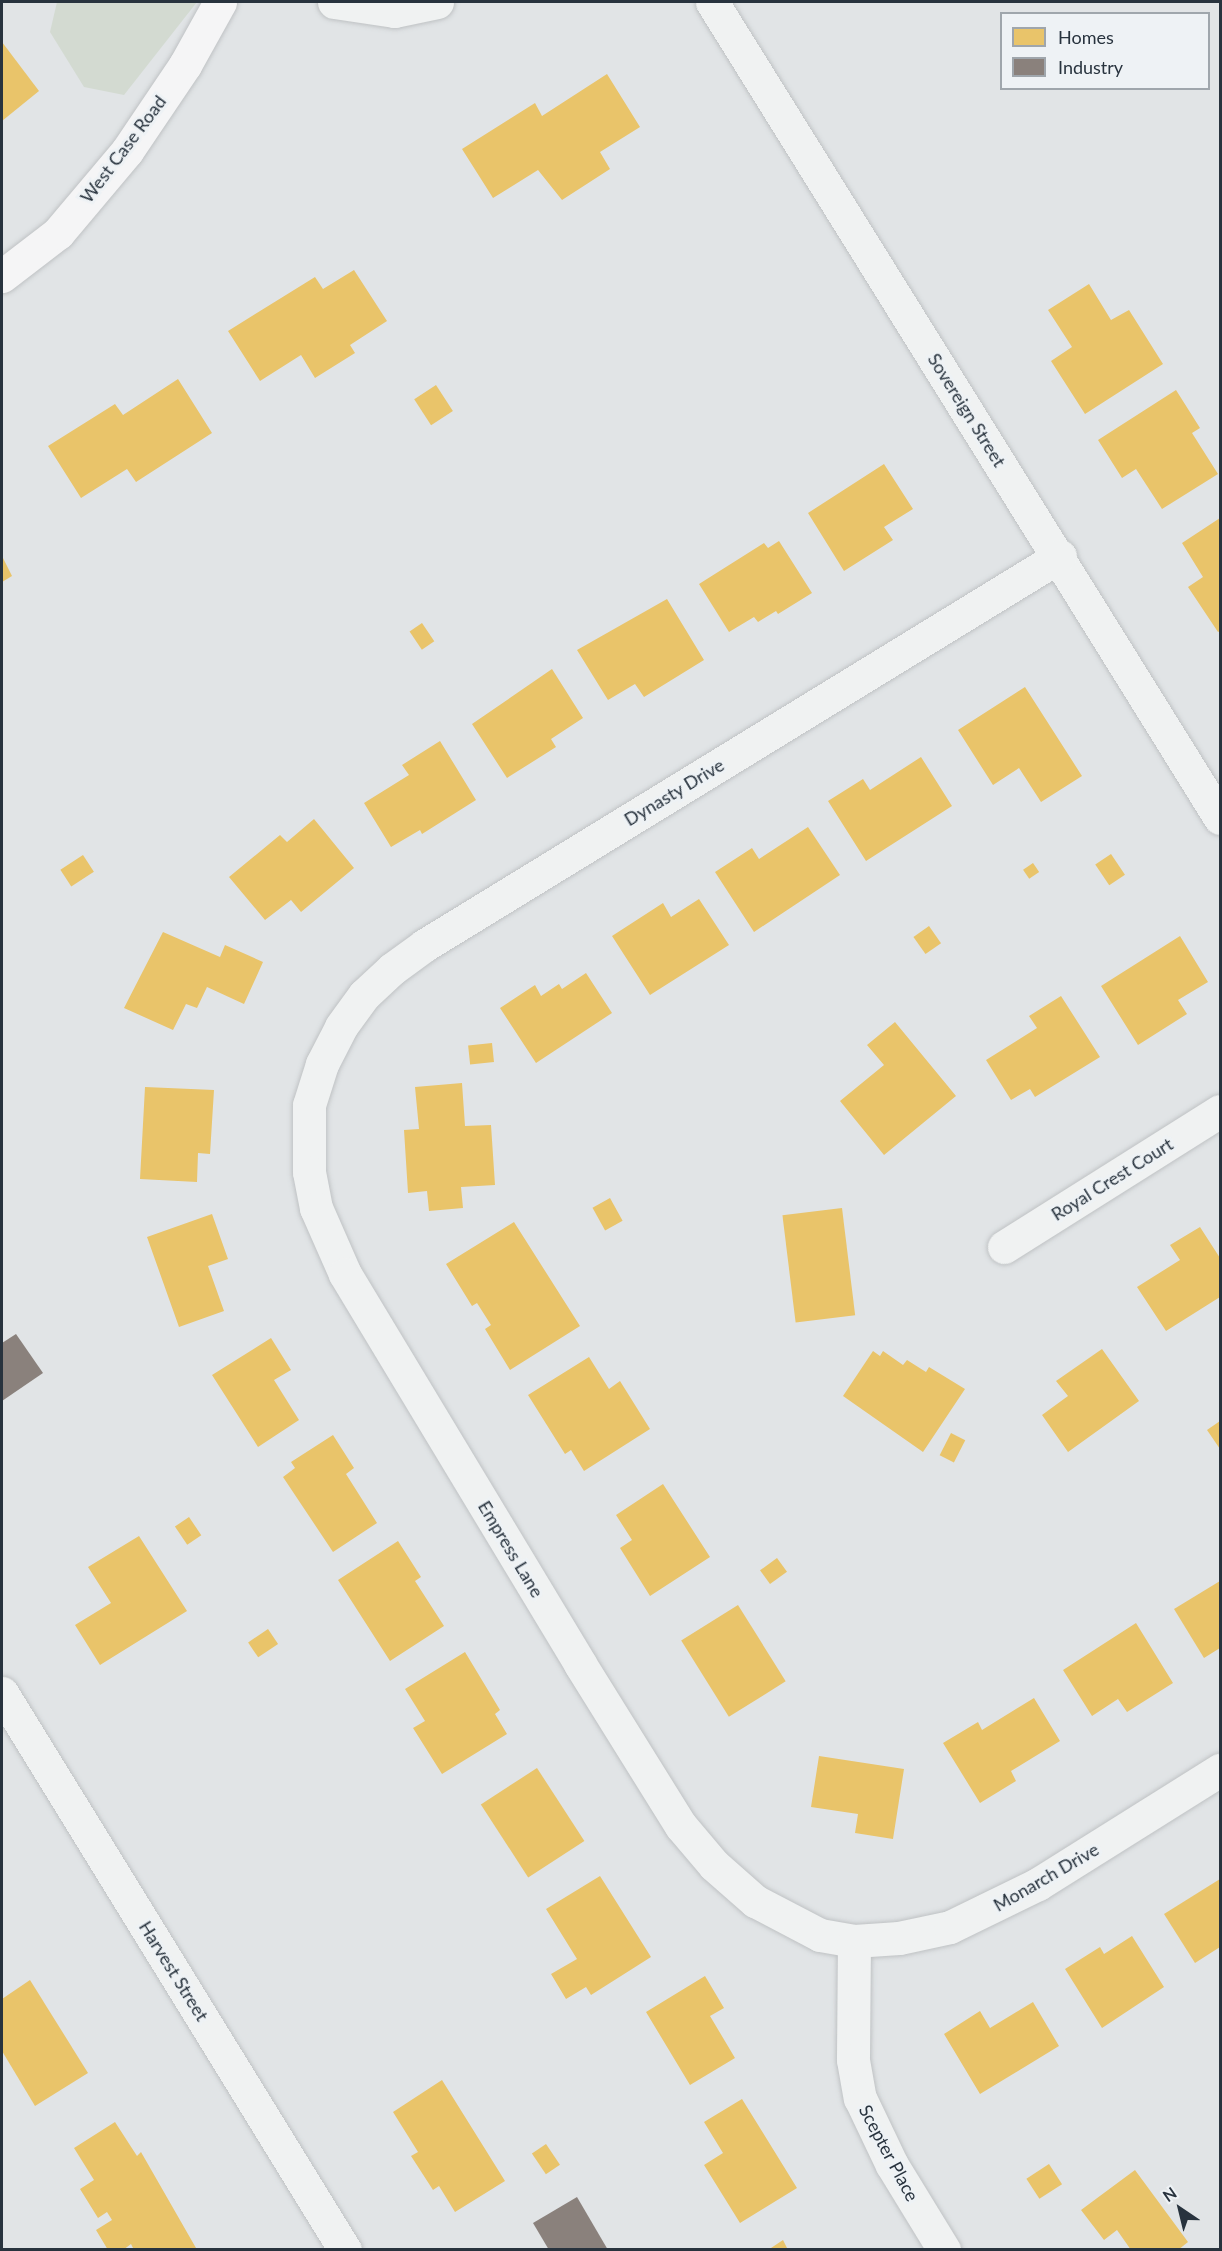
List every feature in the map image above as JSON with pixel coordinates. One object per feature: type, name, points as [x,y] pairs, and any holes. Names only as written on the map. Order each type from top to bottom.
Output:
[{"type":"main road","name":"West Case Road","points":[[2,276],[58,233],[127,151],[185,65],[220,2]]},
{"type":"street","points":[[334,2],[394,11],[437,2]]},
{"type":"street","name":"Sovereign Street","points":[[712,2],[1060,556],[1221,818]]},
{"type":"street","name":"Dynasty Drive","points":[[322,1064],[341,1027],[364,995],[425,945],[1060,556]]},
{"type":"street","name":"Empress Lane","points":[[322,1064],[309,1105],[306,1146],[316,1208],[330,1244],[580,1664],[681,1826],[714,1865],[755,1901],[786,1920],[820,1935],[854,1941]]},
{"type":"street","name":"Royal Crest Court","points":[[1004,1247],[1221,1111]]},
{"type":"street","name":"Harvest Street","points":[[2,1693],[345,2250]]},
{"type":"street","name":"Monarch Drive","points":[[854,1941],[899,1938],[950,1927],[994,1908],[1221,1770]]},
{"type":"street","name":"Scepter Place","points":[[854,1941],[853,2060],[861,2098],[892,2165],[944,2250]]},
{"type":"shaded area","points":[[57,2],[197,2],[124,95],[84,87],[50,32]]},
{"type":"building: Homes","points":[[2,42],[39,91],[2,121]]},
{"type":"building: Homes","points":[[607,74],[640,127],[600,152],[610,169],[562,200],[538,170],[493,198],[462,149],[535,103],[542,116]]},
{"type":"building: Homes","points":[[354,270],[387,321],[350,345],[355,353],[315,378],[301,355],[260,381],[228,331],[315,277],[323,289]]},
{"type":"building: Homes","points":[[1089,284],[1111,320],[1129,310],[1163,364],[1085,414],[1051,361],[1072,347],[1048,310]]},
{"type":"building: Homes","points":[[178,379],[212,433],[136,482],[127,469],[81,498],[48,446],[115,404],[123,415]]},
{"type":"building: Homes","points":[[436,385],[453,411],[431,425],[414,399]]},
{"type":"building: Homes","points":[[1176,390],[1200,428],[1192,433],[1218,474],[1162,509],[1136,469],[1122,478],[1098,440]]},
{"type":"building: Homes","points":[[884,464],[913,509],[884,527],[893,540],[844,571],[808,513]]},
{"type":"building: Homes","points":[[1220,518],[1220,631],[1218,632],[1188,587],[1203,577],[1182,543]]},
{"type":"building: Homes","points":[[779,541],[812,593],[778,614],[776,611],[758,622],[754,617],[729,632],[699,584],[764,543],[768,548]]},
{"type":"building: Homes","points":[[2,556],[12,576],[2,582]]},
{"type":"building: Homes","points":[[667,599],[704,660],[644,697],[635,684],[608,700],[577,650]]},
{"type":"building: Homes","points":[[422,623],[434,641],[422,650],[410,631]]},
{"type":"building: Homes","points":[[552,669],[583,718],[551,739],[556,747],[507,778],[472,724]]},
{"type":"building: Homes","points":[[1025,687],[1082,776],[1041,802],[1019,768],[993,785],[958,730]]},
{"type":"building: Homes","points":[[440,741],[476,800],[422,834],[420,830],[391,847],[364,803],[409,775],[402,765]]},
{"type":"building: Homes","points":[[921,757],[952,806],[866,861],[828,801],[863,779],[870,790]]},
{"type":"building: Homes","points":[[314,819],[354,868],[301,912],[291,900],[265,920],[229,877],[280,835],[287,842]]},
{"type":"building: Homes","points":[[808,827],[840,875],[754,932],[715,872],[752,848],[759,859]]},
{"type":"building: Homes","points":[[1111,854],[1125,875],[1109,885],[1095,865]]},
{"type":"building: Homes","points":[[83,855],[94,872],[71,886],[60,870]]},
{"type":"building: Homes","points":[[1033,863],[1039,872],[1029,879],[1023,870]]},
{"type":"building: Homes","points":[[699,899],[729,945],[650,995],[612,936],[663,903],[671,917]]},
{"type":"building: Homes","points":[[929,926],[941,943],[925,954],[913,937]]},
{"type":"building: Homes","points":[[163,932],[220,957],[225,945],[263,962],[244,1004],[207,987],[197,1008],[186,1004],[173,1030],[124,1008]]},
{"type":"building: Homes","points":[[1180,936],[1208,982],[1178,1000],[1187,1014],[1138,1045],[1101,986]]},
{"type":"building: Homes","points":[[586,973],[612,1013],[536,1063],[500,1008],[535,985],[541,996],[559,984],[562,989]]},
{"type":"building: Homes","points":[[1061,996],[1100,1057],[1035,1097],[1030,1089],[1011,1100],[986,1060],[1037,1028],[1029,1016]]},
{"type":"building: Homes","points":[[895,1022],[956,1096],[884,1155],[840,1101],[884,1065],[867,1045]]},
{"type":"building: Homes","points":[[492,1043],[494,1062],[470,1064],[468,1046]]},
{"type":"building: Homes","points":[[462,1083],[465,1126],[491,1125],[495,1185],[461,1187],[463,1208],[429,1211],[427,1191],[408,1193],[404,1130],[419,1129],[415,1087]]},
{"type":"building: Homes","points":[[145,1087],[214,1090],[210,1154],[198,1153],[197,1182],[140,1179]]},
{"type":"building: Homes","points":[[610,1198],[623,1221],[605,1230],[593,1208]]},
{"type":"building: Homes","points":[[842,1208],[855,1315],[796,1323],[782,1215]]},
{"type":"building: Homes","points":[[212,1214],[228,1259],[208,1266],[224,1311],[179,1327],[147,1237]]},
{"type":"building: Homes","points":[[514,1222],[580,1326],[510,1370],[485,1329],[491,1325],[477,1303],[472,1306],[446,1264]]},
{"type":"building: Homes","points":[[1200,1227],[1220,1258],[1220,1297],[1166,1331],[1137,1287],[1180,1260],[1170,1245]]},
{"type":"building: Homes","points":[[271,1338],[291,1370],[274,1380],[299,1420],[258,1447],[212,1375]]},
{"type":"building: Homes","points":[[1102,1349],[1139,1401],[1068,1452],[1042,1415],[1068,1396],[1056,1381]]},
{"type":"building: Homes","points":[[873,1351],[880,1356],[883,1351],[903,1365],[907,1360],[926,1372],[929,1367],[965,1389],[923,1452],[843,1396]]},
{"type":"building: Homes","points":[[589,1357],[609,1389],[620,1381],[650,1429],[584,1471],[571,1450],[565,1454],[528,1395]]},
{"type":"building: Homes","points":[[1220,1421],[1220,1449],[1207,1430]]},
{"type":"building: Homes","points":[[951,1433],[965,1440],[954,1463],[940,1455]]},
{"type":"building: Homes","points":[[333,1435],[354,1468],[346,1474],[377,1523],[333,1552],[283,1477],[295,1468],[291,1462]]},
{"type":"building: Homes","points":[[663,1484],[710,1557],[650,1596],[620,1548],[632,1540],[616,1515]]},
{"type":"building: Homes","points":[[189,1517],[201,1535],[187,1545],[175,1527]]},
{"type":"building: Homes","points":[[139,1536],[187,1611],[100,1665],[75,1625],[111,1603],[88,1567]]},
{"type":"building: Homes","points":[[398,1541],[421,1577],[415,1581],[444,1626],[390,1661],[338,1580]]},
{"type":"building: Homes","points":[[777,1558],[787,1572],[770,1584],[760,1570]]},
{"type":"building: Homes","points":[[1220,1581],[1220,1648],[1204,1658],[1174,1609]]},
{"type":"building: Homes","points":[[738,1605],[786,1681],[729,1717],[681,1641]]},
{"type":"building: Homes","points":[[1136,1623],[1173,1683],[1127,1712],[1118,1699],[1092,1716],[1063,1670]]},
{"type":"building: Homes","points":[[268,1629],[278,1644],[258,1657],[248,1642]]},
{"type":"building: Homes","points":[[465,1652],[500,1710],[495,1714],[507,1734],[442,1774],[413,1728],[425,1721],[405,1689]]},
{"type":"building: Homes","points":[[1034,1698],[1060,1741],[1011,1771],[1016,1781],[980,1803],[943,1743],[978,1722],[982,1730]]},
{"type":"building: Homes","points":[[819,1756],[904,1769],[893,1839],[855,1833],[858,1814],[811,1807]]},
{"type":"building: Homes","points":[[537,1768],[584,1841],[528,1877],[481,1804]]},
{"type":"building: Homes","points":[[600,1876],[651,1957],[591,1995],[586,1987],[566,1999],[551,1974],[577,1959],[546,1909]]},
{"type":"building: Homes","points":[[1220,1879],[1220,1947],[1195,1963],[1164,1914]]},
{"type":"building: Homes","points":[[1132,1936],[1164,1987],[1102,2028],[1065,1969],[1100,1947],[1104,1954]]},
{"type":"building: Homes","points":[[705,1976],[724,2008],[710,2016],[735,2058],[690,2085],[646,2012]]},
{"type":"building: Homes","points":[[30,1980],[88,2073],[35,2106],[2,2051],[2,1999]]},
{"type":"building: Homes","points":[[1033,2002],[1059,2046],[980,2094],[944,2034],[980,2011],[990,2028]]},
{"type":"building: Homes","points":[[442,2080],[505,2181],[455,2212],[439,2186],[433,2190],[411,2156],[418,2152],[393,2112]]},
{"type":"building: Homes","points":[[742,2099],[797,2188],[740,2223],[704,2165],[723,2153],[704,2122]]},
{"type":"building: Homes","points":[[115,2122],[137,2156],[141,2152],[196,2248],[134,2250],[131,2244],[123,2250],[108,2250],[96,2230],[112,2220],[107,2212],[98,2218],[80,2189],[94,2180],[74,2148]]},
{"type":"building: Homes","points":[[546,2144],[560,2165],[546,2174],[532,2154]]},
{"type":"building: Homes","points":[[1049,2164],[1062,2184],[1039,2199],[1026,2179]]},
{"type":"building: Homes","points":[[1135,2170],[1188,2242],[1178,2250],[1131,2250],[1117,2230],[1104,2240],[1081,2210]]},
{"type":"building: Homes","points":[[783,2240],[788,2250],[768,2250]]},
{"type":"building: Industry","points":[[16,1334],[43,1373],[2,1401],[2,1343]]},
{"type":"building: Industry","points":[[577,2197],[608,2250],[549,2250],[533,2223]]}]
